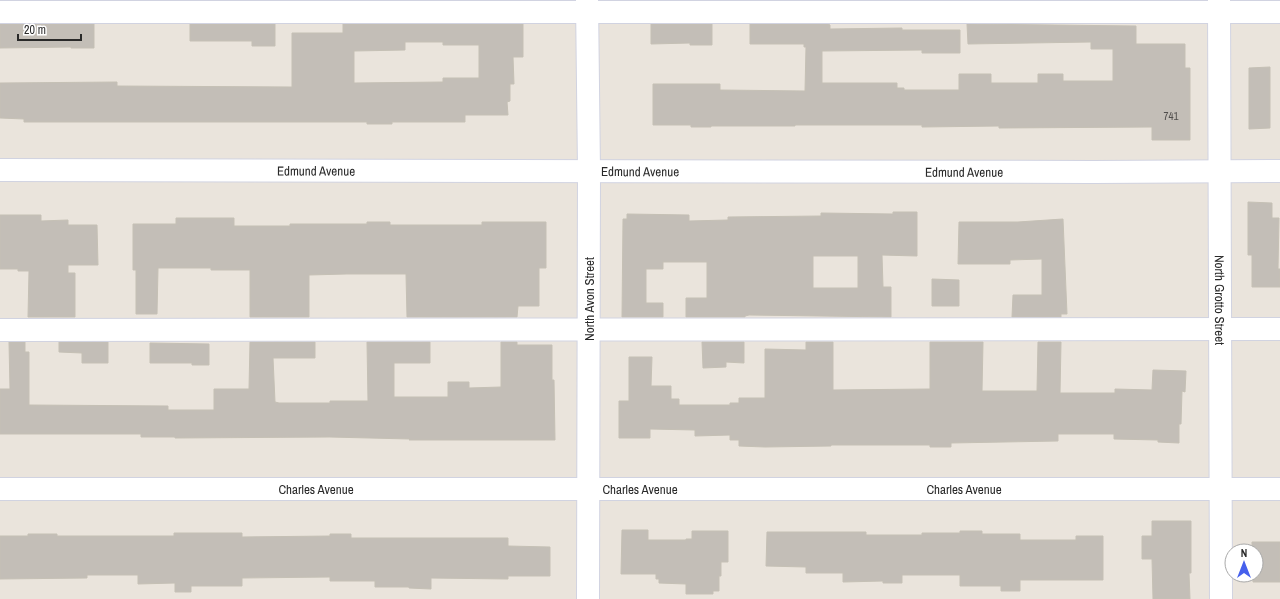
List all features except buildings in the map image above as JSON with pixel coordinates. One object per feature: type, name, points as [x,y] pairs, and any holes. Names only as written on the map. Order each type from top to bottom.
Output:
[{"type":"street","points":[[0,12],[587,6],[1219,6],[1280,12]]},
{"type":"street","name":"North Avon Street","points":[[587,6],[589,171],[588,599]]},
{"type":"street","name":"North Grotto Street","points":[[1219,6],[1221,599]]},
{"type":"street","name":"Edmund Avenue","points":[[0,170],[1280,171]]},
{"type":"street","points":[[0,330],[1280,328]]},
{"type":"street","name":"Charles Avenue","points":[[0,489],[1280,489]]}]
